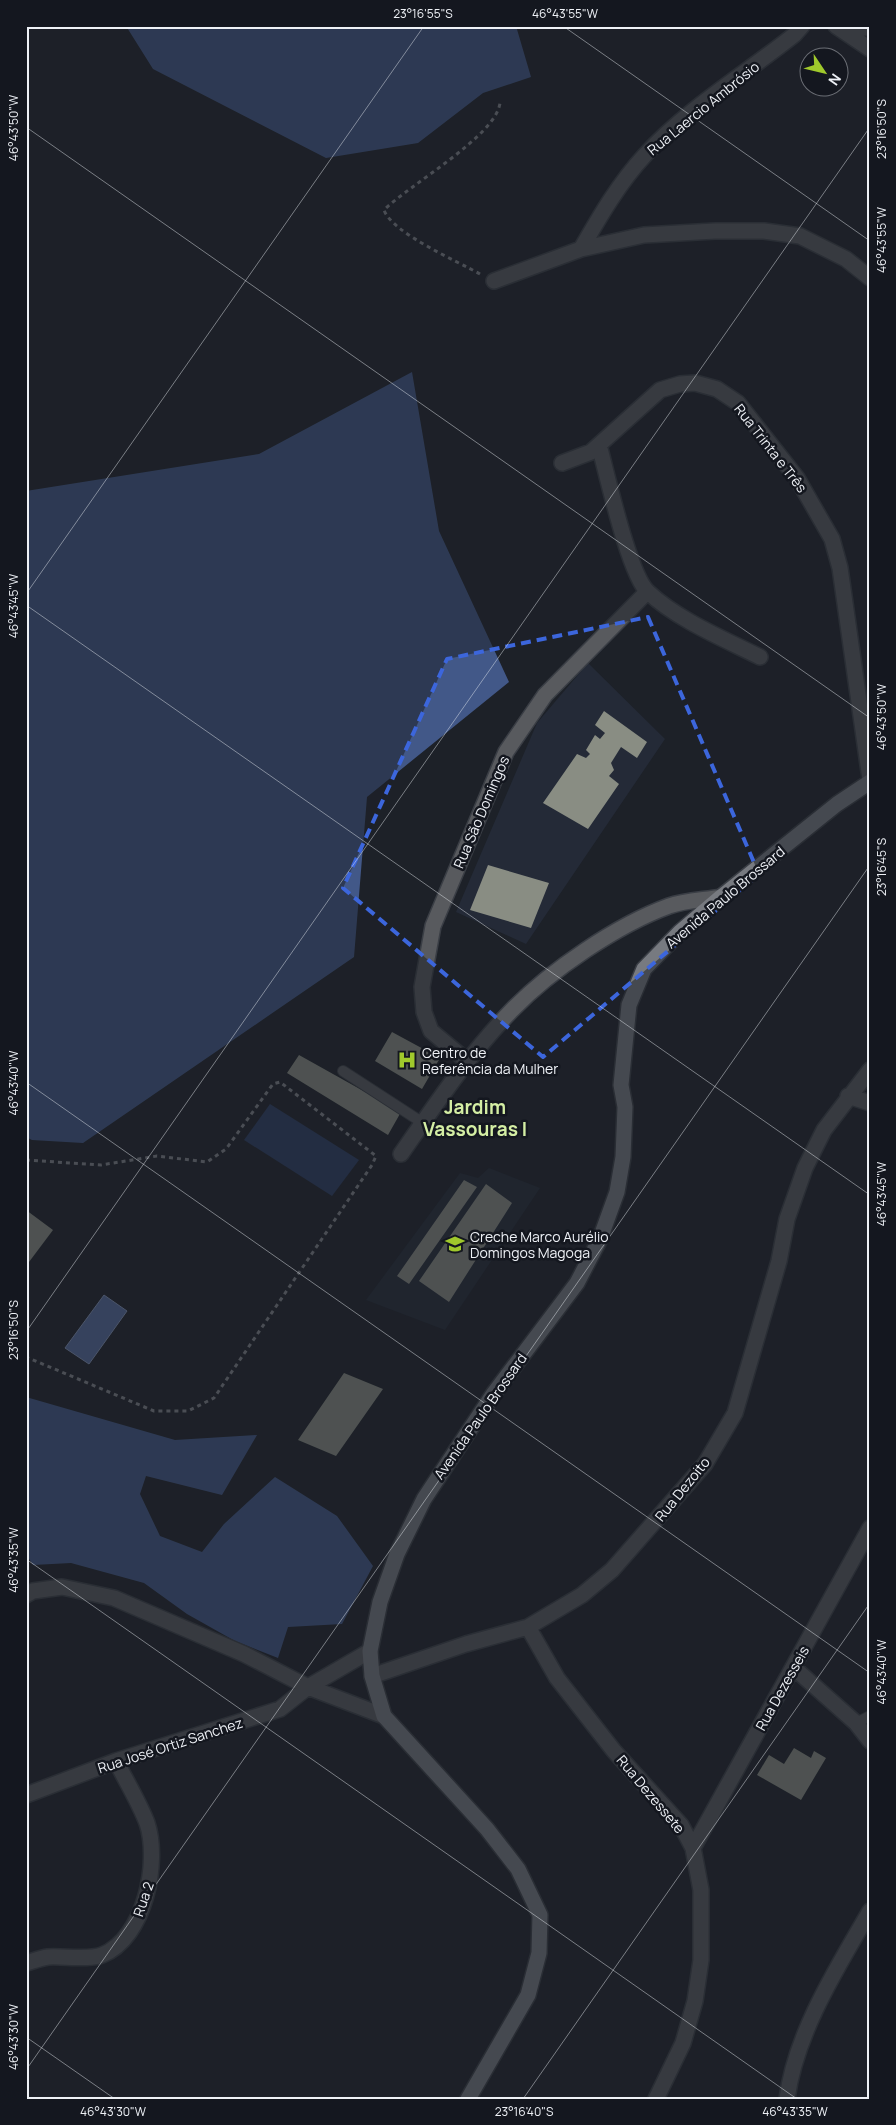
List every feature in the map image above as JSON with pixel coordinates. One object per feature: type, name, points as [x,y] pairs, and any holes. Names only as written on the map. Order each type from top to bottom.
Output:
[{"type":"main road","name":"Avenida Paulo Brossard","points":[[468,2099],[528,1995],[539,1953],[540,1915],[518,1869],[487,1829],[384,1716],[372,1676],[370,1651],[380,1602],[397,1554],[424,1499],[494,1393],[577,1283],[600,1239],[617,1192],[622,1156],[624,1107],[621,1085],[629,1005],[644,969],[680,932],[837,804],[870,781]]},
{"type":"street","name":"Rua Laercio Ambrósio","points":[[581,249],[611,199],[645,154],[685,118],[794,35],[802,26]]},
{"type":"street","points":[[839,27],[870,28]]},
{"type":"street","points":[[839,27],[870,49]]},
{"type":"street","points":[[494,281],[581,249],[644,235],[764,231],[800,236],[846,258],[870,278]]},
{"type":"street","name":"Rua Trinta e Três","points":[[562,463],[591,452],[660,390],[695,382],[717,389],[738,403],[797,478],[832,539],[840,568],[870,781]]},
{"type":"street","points":[[599,445],[628,551],[647,592],[700,628],[760,657]]},
{"type":"street","name":"Rua São Domingos","points":[[468,1061],[431,1031],[424,1012],[422,987],[433,926],[506,752],[545,695],[647,592]]},
{"type":"street","points":[[401,1154],[468,1061],[512,1009],[565,966],[620,930],[671,905],[721,898]]},
{"type":"street","name":"Rua Dezoito","points":[[372,1676],[466,1644],[528,1627],[582,1596],[612,1570],[705,1464],[735,1412],[777,1270],[787,1219],[804,1168],[824,1130],[848,1096],[870,1070]]},
{"type":"street","points":[[848,1096],[870,1103]]},
{"type":"street","name":"Rua Dezesseis","points":[[693,1848],[870,1528]]},
{"type":"street","points":[[26,1595],[62,1586],[114,1598],[244,1654],[308,1687],[384,1716]]},
{"type":"street","name":"Rua Dezessete","points":[[528,1627],[557,1678],[614,1751],[681,1825],[693,1848],[701,1890],[701,1960],[699,1977],[695,2001],[683,2043],[656,2099]]},
{"type":"street","name":"Rua José Ortiz Sanchez","points":[[26,1795],[116,1761],[280,1709],[308,1687],[370,1651]]},
{"type":"street","points":[[793,1667],[863,1720],[870,1742]]},
{"type":"street","name":"Rua 2","points":[[26,1963],[47,1957],[102,1955],[120,1942],[137,1920],[151,1882],[152,1850],[147,1823],[116,1761]]},
{"type":"street","points":[[787,2099],[790,2078],[808,2028],[840,1962],[870,1911]]},
{"type":"lane","points":[[343,1070],[423,1123]]},
{"type":"path","points":[[494,281],[403,232],[387,219],[384,210],[398,196],[459,152],[489,124],[499,111],[500,103]]},
{"type":"path","points":[[26,1160],[101,1165],[158,1156],[206,1162],[226,1149],[272,1084],[280,1082],[376,1156],[372,1165],[214,1398],[188,1411],[154,1412],[26,1357]]},
{"type":"highlighted area","points":[[648,617],[759,874],[543,1057],[343,888],[447,659]]},
{"type":"shaded area","points":[[126,26],[516,26],[531,77],[483,93],[418,143],[326,158],[153,69]]},
{"type":"shaded area","points":[[412,372],[439,531],[509,682],[367,797],[354,957],[83,1143],[32,1140],[26,1137],[26,491],[259,454]]},
{"type":"shaded area","points":[[588,663],[665,739],[526,944],[456,912],[537,723]]},
{"type":"shaded area","points":[[270,1104],[359,1160],[332,1196],[244,1140]]},
{"type":"shaded area","name":"Creche Marco Aurélio Domingos Magoga","points":[[489,1168],[540,1188],[445,1330],[366,1300],[460,1173],[478,1178]]},
{"type":"shaded area","points":[[104,1295],[127,1311],[89,1364],[65,1348]]},
{"type":"shaded area","points":[[26,1397],[175,1440],[257,1435],[222,1495],[146,1476],[140,1494],[160,1536],[202,1552],[224,1524],[275,1477],[337,1516],[373,1566],[342,1624],[288,1627],[278,1658],[235,1641],[187,1614],[144,1583],[71,1563],[33,1565],[26,1554]]},
{"type":"building","points":[[604,711],[647,742],[637,758],[621,747],[611,763],[614,770],[609,776],[619,784],[588,829],[543,803],[577,754],[586,758],[590,754],[586,750],[595,735],[600,739],[605,733],[595,725]]},
{"type":"building","points":[[488,865],[549,883],[531,928],[470,910]]},
{"type":"building","name":"Centro de Referência da Mulher","points":[[392,1032],[440,1058],[422,1089],[375,1061]]},
{"type":"building","points":[[299,1055],[401,1112],[388,1135],[287,1073]]},
{"type":"building","points":[[464,1180],[477,1187],[409,1284],[397,1276]]},
{"type":"building","points":[[486,1184],[512,1203],[449,1302],[419,1281]]},
{"type":"building","points":[[26,1210],[53,1230],[26,1266]]},
{"type":"building","points":[[344,1373],[383,1389],[336,1456],[298,1440]]},
{"type":"building","points":[[794,1748],[811,1758],[814,1751],[826,1758],[801,1800],[757,1775],[769,1755],[784,1764]]},
{"type":"place","name":"Centro de Referência da Mulher","points":[[407,1060]]},
{"type":"place","name":"Creche Marco Aurélio Domingos Magoga","points":[[455,1244]]},
{"type":"district","name":"Jardim Vassouras I","points":[[475,1118]]}]
